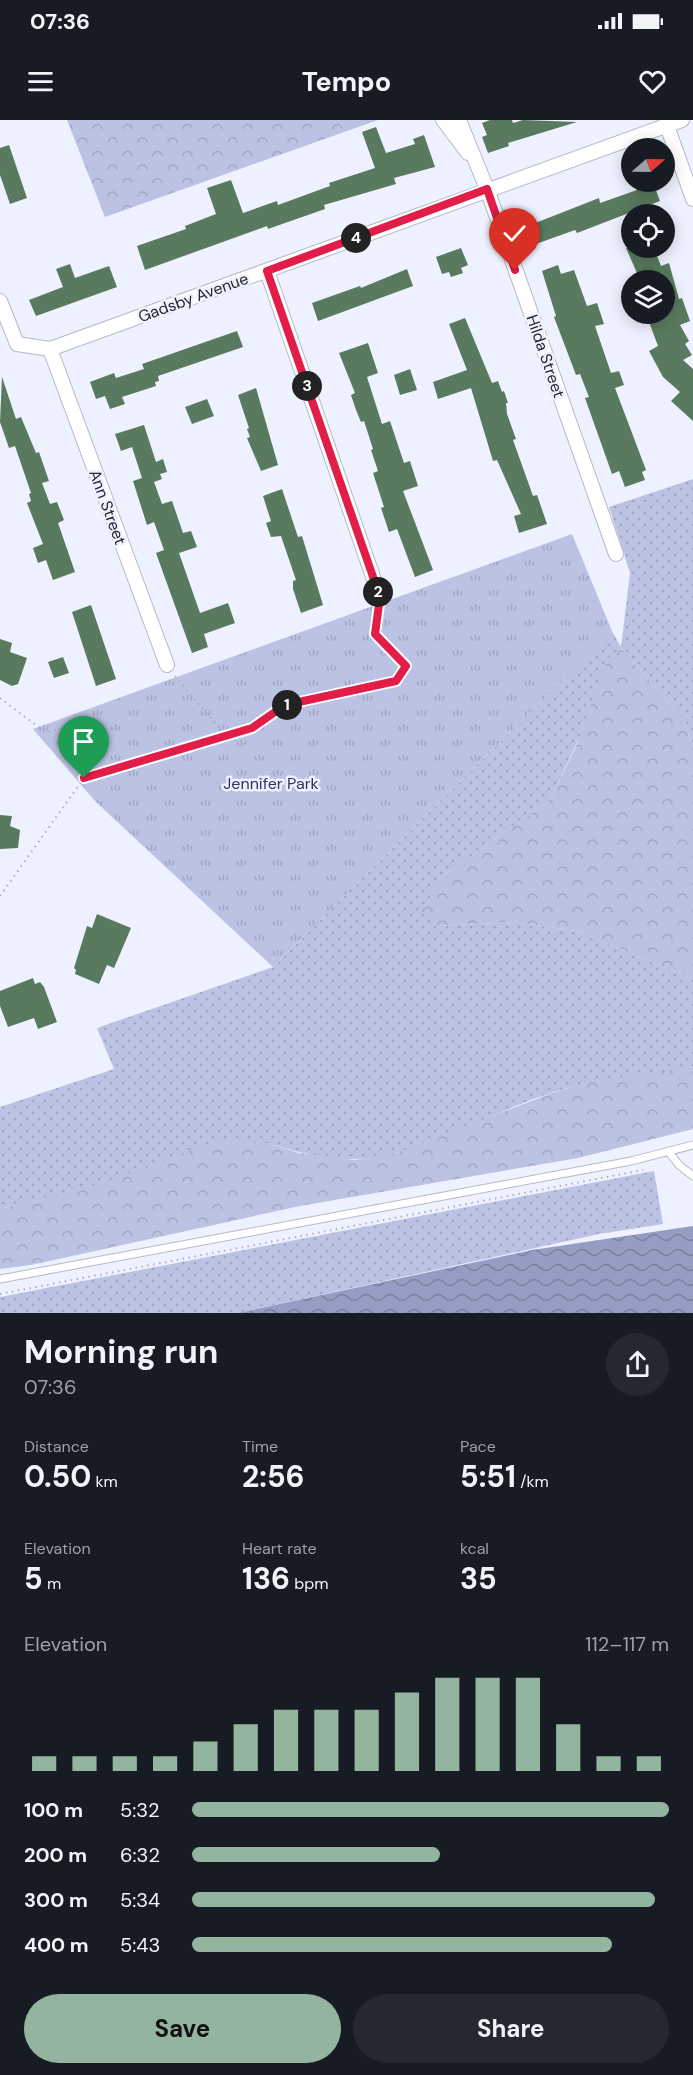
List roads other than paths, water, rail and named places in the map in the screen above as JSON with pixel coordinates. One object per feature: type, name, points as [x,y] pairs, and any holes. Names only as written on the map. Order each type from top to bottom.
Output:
[{"type":"street","name":"Hilda Street","points":[[443,120],[474,158]]},
{"type":"street","name":"Hilda Street","points":[[459,120],[487,189],[615,554]]},
{"type":"street","name":"Gadsby Avenue","points":[[0,301],[17,344],[50,349],[666,123],[682,120]]},
{"type":"street","points":[[666,123],[693,199]]},
{"type":"street","points":[[267,271],[380,597]]},
{"type":"street","name":"Ann Street","points":[[50,349],[167,665]]},
{"type":"lane","points":[[0,1280],[631,1161],[693,1144]]},
{"type":"lane","points":[[668,1151],[678,1165],[693,1176]]},
{"type":"water","points":[[693,1226],[693,1313],[238,1313],[532,1250]]},
{"type":"park label","name":"Jennifer Park","points":[[271,783]]}]
